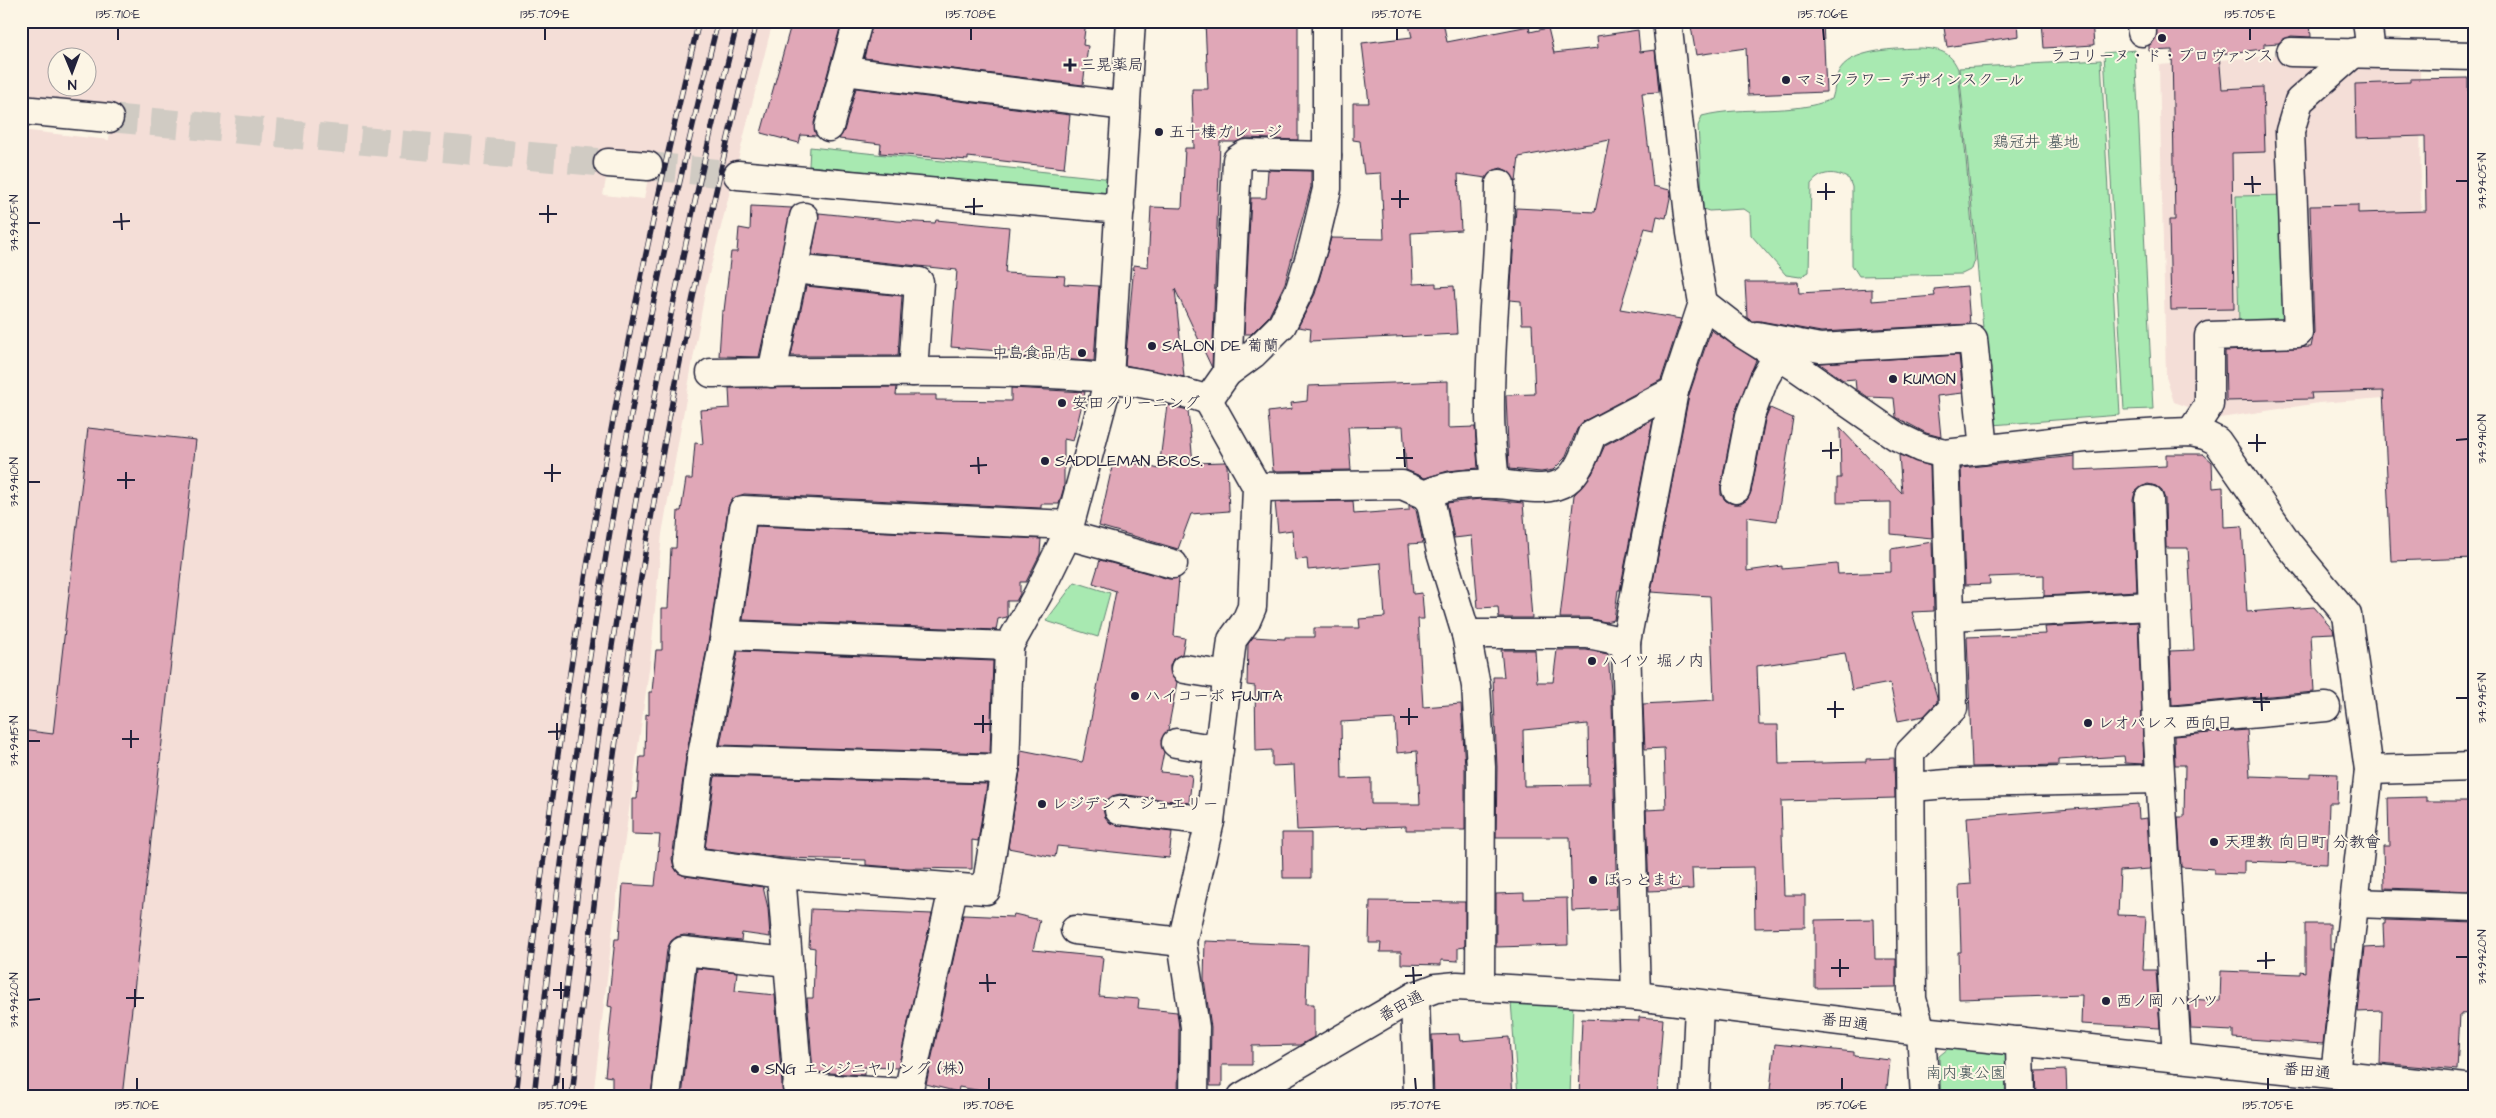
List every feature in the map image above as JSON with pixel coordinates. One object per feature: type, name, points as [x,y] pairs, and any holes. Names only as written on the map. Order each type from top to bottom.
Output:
[{"type":"street","points":[[829,127],[858,21]]},
{"type":"street","points":[[1131,21],[1109,378],[1068,530],[1038,594],[1009,646],[1005,769],[986,890],[781,874],[688,861],[701,760],[725,636],[743,510],[1068,530],[1173,564]]},
{"type":"street","points":[[1208,400],[1227,373],[1253,354],[1282,325],[1300,289],[1327,189],[1327,21]]},
{"type":"street","points":[[1636,996],[1626,642],[1674,391],[1703,303],[1690,234],[1667,21]]},
{"type":"street","points":[[2192,432],[2209,405],[2209,336],[2298,333],[2290,131],[2299,101],[2363,52],[2367,21]]},
{"type":"street","points":[[2291,52],[2363,52],[2475,56]]},
{"type":"street","points":[[844,71],[1126,106]]},
{"type":"street","points":[[21,110],[109,118]]},
{"type":"street","points":[[1227,373],[1237,160],[1246,154],[1327,156]]},
{"type":"street","points":[[608,163],[648,166]]},
{"type":"street","points":[[738,174],[1120,209]]},
{"type":"street","points":[[1495,484],[1490,412],[1492,332],[1500,228],[1500,184]]},
{"type":"street","points":[[1321,214],[1324,277]]},
{"type":"street","points":[[772,373],[804,217]]},
{"type":"street","points":[[793,269],[918,282],[913,372]]},
{"type":"street","points":[[1703,303],[1743,334],[1778,355],[1896,436],[1921,448],[1945,454],[2085,438],[2192,432],[2205,435],[2217,441],[2289,545],[2347,615],[2369,770],[2335,1074]]},
{"type":"street","points":[[1743,334],[1820,348],[1973,339],[1984,450]]},
{"type":"street","points":[[1736,489],[1750,416],[1764,379],[1778,355]]},
{"type":"street","points":[[711,373],[1025,372],[1109,378],[1192,394],[1208,400],[1257,487],[1252,607],[1246,621],[1232,640],[1210,821],[1182,942],[1195,1027],[1194,1097]]},
{"type":"street","points":[[1425,495],[1438,488],[1495,484],[1542,488],[1566,481],[1584,457],[1592,434],[1674,391]]},
{"type":"street","points":[[1925,1097],[1921,1031],[1912,999],[1912,787],[1910,752],[1953,708],[1945,454]]},
{"type":"street","points":[[1257,487],[1402,485],[1425,495],[1430,503],[1441,552],[1466,634],[1476,686],[1481,767],[1480,986]]},
{"type":"street","points":[[2149,500],[2157,722],[2177,1058]]},
{"type":"street","points":[[1950,616],[2152,606]]},
{"type":"street","points":[[1466,634],[1588,634],[1626,642]]},
{"type":"street","points":[[725,636],[1009,646]]},
{"type":"street","points":[[1185,669],[1228,676]]},
{"type":"street","points":[[2157,722],[2326,707]]},
{"type":"street","points":[[1176,742],[1219,750]]},
{"type":"street","points":[[701,760],[1005,769]]},
{"type":"street","points":[[2369,770],[2475,767]]},
{"type":"street","points":[[1912,787],[1959,783],[2160,779]]},
{"type":"street","points":[[1119,810],[1210,821]]},
{"type":"street","points":[[781,874],[798,1092],[908,1093],[954,889]]},
{"type":"street","points":[[2354,903],[2475,907]]},
{"type":"street","points":[[1075,930],[1182,942]]},
{"type":"street","points":[[666,1097],[683,952],[788,962]]},
{"type":"street","name":"番田通","points":[[1242,1097],[1415,996],[1436,988],[1480,986],[1636,996],[1921,1031],[2335,1074],[2370,1087],[2475,1089]]},
{"type":"street","points":[[1415,996],[1418,1097]]},
{"type":"street","points":[[1695,1097],[1699,1005]]},
{"type":"street","points":[[2020,1042],[2021,1097]]},
{"type":"shaded area","points":[[21,21],[773,21],[706,286],[662,534],[650,663],[616,902],[593,1097],[21,1097],[21,130],[109,140],[113,106],[21,96]],"holes":[[[612,148],[653,152],[644,199],[603,195]]]},
{"type":"shaded area","points":[[2280,55],[2323,59],[2362,69],[2420,64],[2422,395],[2319,403],[2220,418],[2174,402],[2166,377],[2159,65]]},
{"type":"green space","points":[[1920,48],[1943,52],[1951,58],[1958,69],[1975,260],[1972,269],[1962,274],[1859,276],[1852,265],[1852,187],[1849,179],[1839,175],[1824,175],[1811,184],[1809,272],[1800,277],[1786,275],[1751,235],[1750,213],[1744,209],[1709,211],[1703,209],[1698,126],[1702,116],[1734,111],[1784,109],[1817,104],[1832,99],[1838,73],[1852,59],[1875,51]]},
{"type":"green space","points":[[2135,50],[2153,409],[2124,410],[2104,53]]},
{"type":"green space","name":"鶏冠井 墓地","points":[[2101,60],[2120,415],[1992,425],[1959,68]]},
{"type":"green space","points":[[810,147],[1113,179],[1111,196],[809,166]]},
{"type":"green space","points":[[2290,195],[2293,322],[2239,324],[2236,196]]},
{"type":"green space","points":[[1075,582],[1110,593],[1098,637],[1046,621]]},
{"type":"green space","points":[[1511,1001],[1573,1002],[1570,1097],[1518,1097]]},
{"type":"green space","name":"南内裏公園","points":[[1949,1048],[2007,1054],[2005,1097],[1941,1097],[1939,1056]]},
{"type":"building","points":[[792,21],[842,21],[814,123],[817,136],[801,135],[799,143],[761,133]]},
{"type":"building","points":[[873,21],[1086,21],[1083,45],[1088,46],[1083,85],[864,58]]},
{"type":"building","points":[[1205,21],[1298,21],[1298,140],[1246,138],[1236,142],[1220,142],[1212,368],[1175,289],[1184,377],[1125,365],[1134,265],[1148,267],[1151,207],[1182,208],[1185,148],[1194,148],[1192,89],[1208,89]]},
{"type":"building","points":[[1430,21],[1443,21],[1447,42],[1529,26],[1530,32],[1548,28],[1554,53],[1598,48],[1597,36],[1638,30],[1640,52],[1655,50],[1659,92],[1642,93],[1653,186],[1670,190],[1671,193],[1666,218],[1657,216],[1654,230],[1645,228],[1620,309],[1681,319],[1661,380],[1584,421],[1577,429],[1565,458],[1553,470],[1541,472],[1509,469],[1506,395],[1535,394],[1532,324],[1522,324],[1521,301],[1510,300],[1516,208],[1595,212],[1610,140],[1519,157],[1516,182],[1508,171],[1501,168],[1492,171],[1486,178],[1458,174],[1461,230],[1411,233],[1413,284],[1436,283],[1436,287],[1454,286],[1457,334],[1310,341],[1311,329],[1298,327],[1315,294],[1331,238],[1384,239],[1381,173],[1364,174],[1360,141],[1353,140],[1353,103],[1369,103],[1362,43],[1412,37],[1409,25]]},
{"type":"building","points":[[1690,21],[1823,21],[1826,92],[1748,95],[1746,48],[1696,55]]},
{"type":"building","points":[[1943,21],[2018,21],[2019,36],[1947,47]]},
{"type":"building","points":[[2042,21],[2092,21],[2094,45],[2044,48]]},
{"type":"building","points":[[2231,21],[2310,21],[2311,37],[2291,36],[2279,43],[2264,44],[2264,49],[2219,54],[2222,89],[2263,87],[2265,152],[2232,153],[2234,309],[2171,310],[2169,220],[2175,220],[2172,50],[2149,51],[2149,45],[2156,38],[2157,25]]},
{"type":"building","points":[[2468,78],[2468,91],[2475,91],[2475,139],[2473,139],[2475,364],[2472,364],[2475,424],[2475,558],[2391,561],[2383,391],[2311,393],[2312,399],[2226,401],[2225,351],[2311,347],[2314,332],[2310,206],[2358,205],[2358,213],[2426,211],[2425,136],[2356,138],[2355,84],[2410,82],[2410,79]]},
{"type":"building","points":[[856,88],[1070,115],[1064,168],[968,157],[968,160],[880,153],[881,144],[839,139],[844,131]]},
{"type":"building","points":[[1268,170],[1311,171],[1311,187],[1285,283],[1269,316],[1251,334],[1244,334],[1251,198],[1266,198]]},
{"type":"building","points":[[751,206],[792,208],[759,357],[719,356],[722,311],[724,311],[731,252],[737,252],[739,228],[750,230]]},
{"type":"building","points":[[819,213],[897,221],[935,223],[936,220],[1009,227],[1005,273],[1065,276],[1064,284],[1099,286],[1094,361],[1012,357],[1012,352],[951,347],[957,270],[812,255]]},
{"type":"building","points":[[1745,282],[1798,282],[1799,293],[1872,289],[1872,301],[1935,296],[1934,289],[1967,286],[1970,324],[1821,332],[1752,321],[1747,318]]},
{"type":"building","points":[[806,286],[902,296],[898,356],[791,356]]},
{"type":"building","points":[[1711,330],[1756,360],[1735,413],[1721,486],[1721,495],[1726,501],[1741,504],[1747,500],[1751,492],[1765,420],[1770,408],[1793,418],[1777,521],[1747,517],[1747,571],[1782,566],[1782,569],[1837,564],[1838,574],[1891,572],[1891,549],[1932,542],[1934,611],[1912,612],[1937,697],[1937,702],[1924,716],[1898,721],[1890,683],[1852,690],[1845,653],[1757,666],[1759,725],[1778,725],[1779,764],[1866,762],[1866,759],[1894,758],[1895,798],[1781,801],[1784,895],[1805,895],[1805,927],[1755,928],[1754,867],[1692,868],[1693,889],[1649,891],[1646,810],[1666,809],[1664,748],[1645,749],[1643,704],[1714,700],[1710,596],[1651,592],[1689,395]]},
{"type":"building","points":[[1959,355],[1963,393],[1937,396],[1941,437],[1926,433],[1896,417],[1894,398],[1868,397],[1856,389],[1855,379],[1843,380],[1819,363]]},
{"type":"building","points":[[1448,381],[1448,428],[1475,427],[1478,468],[1448,471],[1425,478],[1406,470],[1403,426],[1348,427],[1351,470],[1273,471],[1268,412],[1292,409],[1291,403],[1307,401],[1308,386]]},
{"type":"building","points":[[897,387],[896,395],[936,395],[936,400],[1011,401],[1011,388],[1085,392],[1073,441],[1064,439],[1064,487],[1059,504],[1041,504],[1041,508],[744,494],[731,500],[728,508],[710,632],[686,757],[672,859],[678,873],[685,876],[763,887],[768,908],[770,937],[742,933],[741,941],[684,935],[676,937],[671,941],[667,949],[651,1097],[612,1097],[612,1077],[605,1076],[612,1007],[608,1006],[615,939],[619,939],[623,884],[655,886],[660,835],[632,834],[632,799],[637,799],[640,757],[645,757],[646,714],[649,715],[649,692],[652,692],[656,650],[662,650],[662,608],[668,608],[671,548],[676,548],[678,511],[681,511],[686,479],[692,479],[695,443],[703,444],[700,410],[730,408],[729,388]]},
{"type":"building","points":[[1167,405],[1188,410],[1193,463],[1225,462],[1227,465],[1229,511],[1191,514],[1178,549],[1099,526],[1114,458],[1159,469]]},
{"type":"building","points":[[1653,420],[1620,590],[1618,590],[1614,620],[1605,622],[1588,618],[1560,618],[1574,495],[1592,474],[1605,445]]},
{"type":"building","points":[[88,428],[196,440],[122,1097],[21,1097],[21,730],[53,734]]},
{"type":"building","points":[[1840,428],[1902,493],[1899,455],[1930,466],[1932,538],[1891,534],[1891,502],[1837,503],[1837,478],[1841,478]]},
{"type":"building","points":[[2166,454],[2203,454],[2212,462],[2213,488],[2223,487],[2224,527],[2242,526],[2247,612],[2314,607],[2333,629],[2334,633],[2311,634],[2314,692],[2172,705],[2170,651],[2194,650],[2188,548],[2166,548],[2165,499],[2162,491],[2156,486],[2148,484],[2141,487],[2135,492],[2133,500],[2137,591],[2044,596],[2044,575],[1989,577],[1990,584],[1965,585],[1961,468],[2075,456],[2075,470],[2166,466]]},
{"type":"building","points":[[1480,499],[1523,503],[1532,618],[1499,618],[1498,607],[1478,608],[1472,536],[1454,538],[1447,503]]},
{"type":"building","points":[[1353,501],[1354,514],[1409,510],[1409,505],[1416,510],[1423,543],[1409,544],[1413,594],[1422,593],[1424,619],[1418,619],[1423,707],[1461,704],[1465,767],[1465,830],[1406,830],[1406,826],[1297,830],[1294,765],[1272,766],[1272,750],[1256,751],[1255,686],[1247,685],[1248,644],[1253,637],[1285,639],[1285,637],[1314,637],[1314,628],[1360,628],[1359,619],[1385,617],[1381,563],[1308,570],[1307,559],[1295,560],[1292,530],[1278,532],[1275,502]],"holes":[[[1395,719],[1397,753],[1417,751],[1420,804],[1371,804],[1371,778],[1342,779],[1341,722]]]},
{"type":"building","points":[[756,526],[1041,539],[1040,554],[1026,582],[1020,582],[1020,594],[1016,601],[1007,601],[1007,617],[998,619],[996,630],[743,620]]},
{"type":"building","points":[[1100,560],[1169,579],[1179,578],[1174,636],[1185,638],[1182,654],[1173,659],[1170,666],[1171,675],[1177,682],[1168,730],[1161,740],[1164,752],[1160,772],[1192,775],[1189,803],[1120,794],[1112,796],[1107,800],[1103,809],[1105,817],[1110,823],[1172,832],[1169,858],[1057,846],[1055,857],[1008,848],[1020,771],[1021,750],[1082,762],[1083,760],[1116,591],[1093,583]]},
{"type":"building","points":[[2138,622],[2144,764],[2125,763],[2124,756],[2058,760],[2058,765],[1972,767],[1967,637],[2046,634],[2045,627]]},
{"type":"building","points":[[1501,650],[1535,650],[1537,682],[1553,682],[1557,650],[1586,650],[1608,654],[1612,705],[1617,909],[1572,911],[1570,837],[1496,837],[1497,767],[1493,677],[1504,677]],"holes":[[[1588,724],[1589,785],[1524,786],[1523,730]]]},
{"type":"building","points":[[738,651],[993,661],[990,753],[720,745]]},
{"type":"building","points":[[2247,730],[2250,776],[2310,778],[2310,773],[2338,774],[2337,803],[2329,803],[2327,864],[2244,861],[2244,874],[2214,873],[2214,869],[2181,867],[2178,817],[2184,817],[2185,765],[2175,765],[2174,736]]},
{"type":"building","points":[[715,776],[987,784],[978,841],[972,840],[972,869],[866,865],[866,860],[783,858],[705,848]]},
{"type":"building","points":[[2426,797],[2426,801],[2475,801],[2475,891],[2384,888],[2383,846],[2389,846],[2388,798]]},
{"type":"building","points":[[2138,804],[2139,819],[2147,818],[2150,869],[2120,871],[2118,915],[2146,916],[2143,970],[2156,970],[2160,1028],[2081,1024],[2082,995],[1959,999],[1958,952],[1961,952],[1959,885],[1971,884],[1967,817]]},
{"type":"building","points":[[1282,833],[1311,833],[1311,878],[1283,878]]},
{"type":"building","points":[[1524,893],[1524,899],[1567,898],[1568,945],[1496,947],[1496,894]]},
{"type":"building","points":[[1370,901],[1465,902],[1465,947],[1458,948],[1458,961],[1441,960],[1441,965],[1401,964],[1401,952],[1380,952],[1381,943],[1369,943]]},
{"type":"building","points":[[811,909],[932,914],[898,1068],[864,1067],[864,1075],[813,1072],[807,998],[813,998],[815,948],[809,947]]},
{"type":"building","points":[[1014,914],[1040,920],[1033,950],[1103,957],[1099,996],[1139,999],[1138,1008],[1177,1012],[1179,1028],[1178,1097],[1017,1097],[959,1087],[958,1092],[926,1084],[963,915],[1013,917]]},
{"type":"building","points":[[1874,919],[1875,959],[1896,959],[1896,987],[1815,988],[1815,920]]},
{"type":"building","points":[[2385,920],[2475,923],[2475,1013],[2460,1014],[2457,1070],[2380,1063],[2382,1011],[2358,1012],[2365,948],[2384,947],[2383,924],[2385,924]]},
{"type":"building","points":[[2305,924],[2330,924],[2330,949],[2333,949],[2323,1044],[2233,1038],[2233,1031],[2191,1029],[2189,999],[2220,1001],[2221,971],[2300,974],[2300,971],[2305,972]]},
{"type":"building","points":[[1205,941],[1308,945],[1306,1004],[1314,1004],[1314,1037],[1300,1045],[1252,1046],[1252,1065],[1222,1065],[1222,1086],[1210,1086],[1211,1027],[1204,979]]},
{"type":"building","points":[[697,968],[737,972],[735,991],[775,995],[783,1097],[682,1097]]},
{"type":"building","points":[[1639,1017],[1663,1019],[1657,1097],[1579,1097],[1582,1019],[1639,1021]]},
{"type":"building","points":[[1459,1034],[1460,1041],[1509,1037],[1513,1097],[1434,1097],[1432,1035]]},
{"type":"building","points":[[1775,1044],[1854,1052],[1854,1056],[1890,1060],[1886,1097],[1822,1097],[1822,1095],[1770,1090]]},
{"type":"building","points":[[2066,1070],[2067,1097],[2037,1097],[2036,1071]]},
{"type":"tunnel","points":[[109,118],[608,163]]},
{"type":"tunnel","points":[[648,166],[738,175]]},
{"type":"railway","points":[[516,1097],[548,826],[589,556],[639,288],[699,21]]},
{"type":"railway","points":[[534,1097],[550,955],[587,672],[610,531],[659,275],[718,21]]},
{"type":"railway","points":[[554,1097],[586,826],[626,556],[650,421],[677,287],[738,21]]},
{"type":"railway","points":[[572,1097],[587,961],[623,691],[668,421],[724,154],[757,21]]},
{"type":"place","name":"ラコリーヌ・ド・プロヴァンス","points":[[2162,38]]},
{"type":"place","name":"三晃薬局","points":[[1070,65]]},
{"type":"place","name":"マミフラワー デザインスクール","points":[[1786,80]]},
{"type":"place","name":"五十棲ガレージ","points":[[1159,132]]},
{"type":"place","name":"SALON DE 葡蘭","points":[[1152,346]]},
{"type":"place","name":"中島食品店","points":[[1082,353]]},
{"type":"place","name":"KUMON","points":[[1893,379]]},
{"type":"place","name":"安田クリーニング","points":[[1062,403]]},
{"type":"place","name":"SADDLEMAN BROS.","points":[[1045,461]]},
{"type":"place","name":"ハイツ 堀ノ内","points":[[1592,661]]},
{"type":"place","name":"ハイコーポ FUJITA","points":[[1135,696]]},
{"type":"place","name":"レオパレス 西向日","points":[[2088,723]]},
{"type":"place","name":"レジデンス ジュエリー","points":[[1042,804]]},
{"type":"place","name":"天理教 向日町 分教會","points":[[2214,842]]},
{"type":"place","name":"ぽっとまむ","points":[[1593,880]]},
{"type":"place","name":"西ノ岡 ハイツ","points":[[2106,1001]]},
{"type":"place","name":"SNG エンジニヤリング (株)","points":[[755,1069]]}]
